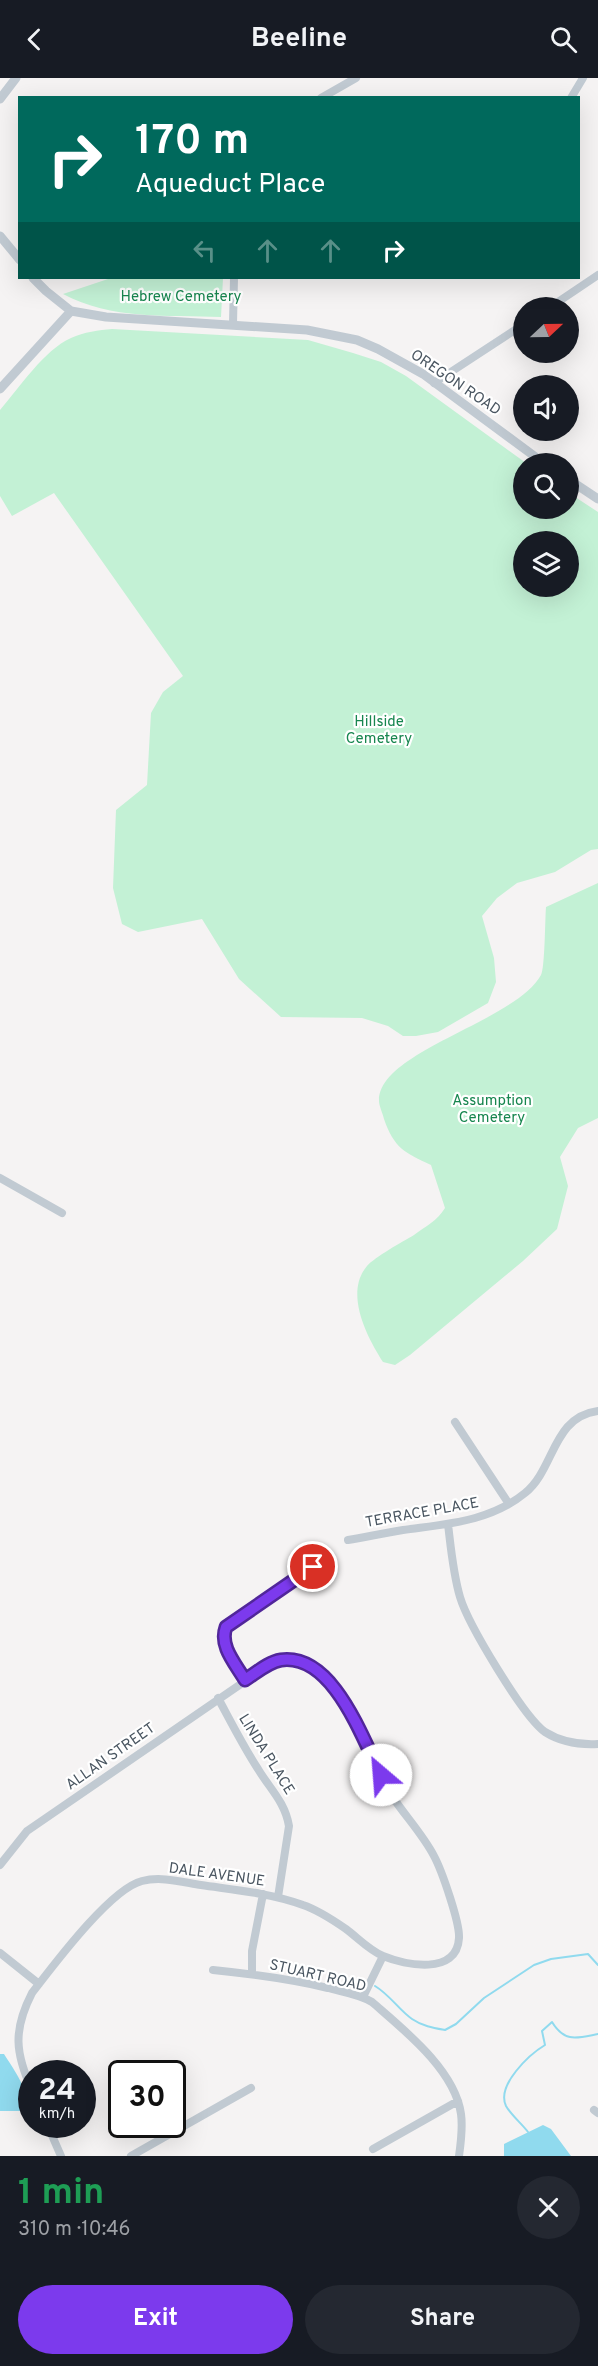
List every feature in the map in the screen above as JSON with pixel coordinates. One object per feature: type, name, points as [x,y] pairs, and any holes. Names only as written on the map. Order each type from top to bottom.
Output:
[{"type":"street","points":[[0,99],[16,78]]},
{"type":"street","points":[[324,96],[356,78]]},
{"type":"street","points":[[572,96],[583,78]]},
{"type":"street","points":[[0,236],[18,258]]},
{"type":"street","points":[[565,297],[598,275]]},
{"type":"street","name":"OREGON ROAD","points":[[34,279],[71,311],[106,317],[307,330],[357,340],[423,374],[530,453]]},
{"type":"street","points":[[233,324],[234,279]]},
{"type":"street","points":[[0,389],[71,311]]},
{"type":"street","points":[[434,384],[513,331]]},
{"type":"street","points":[[579,486],[598,499]]},
{"type":"street","points":[[0,1178],[62,1213]]},
{"type":"street","name":"TERRACE PLACE","points":[[348,1540],[480,1517],[509,1504],[526,1492],[538,1478],[565,1428],[579,1417],[598,1411]]},
{"type":"street","points":[[455,1422],[509,1504]]},
{"type":"street","points":[[448,1524],[452,1566],[461,1599],[511,1690],[544,1731],[576,1743],[598,1744]]},
{"type":"street","points":[[245,1680],[223,1643],[226,1627],[313,1567]]},
{"type":"street","name":"ALLAN STREET","points":[[0,1865],[27,1830],[273,1662],[295,1660],[316,1669],[331,1682],[343,1700],[391,1794],[425,1839],[443,1872],[459,1937],[453,1952],[441,1963],[423,1966]]},
{"type":"street","name":"LINDA PLACE","points":[[218,1698],[258,1770],[284,1805],[288,1816],[289,1826],[278,1897]]},
{"type":"street","name":"DALE AVENUE","points":[[20,2060],[17,2038],[25,2006],[39,1984],[96,1916],[130,1886],[140,1881],[162,1879],[263,1894],[306,1905],[383,1956],[423,1966]]},
{"type":"street","points":[[252,1974],[252,1951],[263,1894]]},
{"type":"street","points":[[0,1953],[39,1984]]},
{"type":"street","points":[[363,1997],[383,1956]]},
{"type":"street","name":"STUART ROAD","points":[[213,1970],[302,1982],[363,1997],[391,2018],[439,2065],[458,2101],[461,2125],[459,2156]]},
{"type":"street","points":[[131,2156],[251,2088]]},
{"type":"street","points":[[373,2149],[458,2101]]},
{"type":"street","points":[[54,2138],[62,2156]]},
{"type":"green space","name":"Hebrew Cemetery","points":[[108,279],[223,279],[221,317],[140,315],[100,308],[63,294]]},
{"type":"green space","name":"Hillside Cemetery","points":[[112,329],[308,340],[381,362],[406,376],[513,454],[513,519],[579,519],[579,500],[598,512],[598,849],[591,850],[555,872],[517,883],[497,898],[482,916],[494,958],[496,982],[488,1003],[438,1032],[403,1036],[388,1026],[362,1018],[281,1017],[239,979],[202,919],[138,932],[122,924],[113,888],[116,810],[147,785],[151,713],[163,692],[183,676],[54,493],[12,516],[0,496],[0,410],[51,351],[71,338]]},
{"type":"green space","name":"Assumption Cemetery","points":[[598,883],[598,1118],[578,1128],[560,1157],[568,1186],[557,1229],[523,1261],[410,1355],[395,1365],[383,1362],[360,1315],[358,1289],[360,1277],[371,1262],[431,1223],[445,1208],[431,1165],[401,1148],[388,1129],[379,1101],[385,1083],[400,1067],[423,1052],[505,1007],[527,992],[542,971],[546,907]]},
{"type":"water","points":[[0,2054],[4,2054],[18,2076],[18,2111],[0,2111]]},
{"type":"water","points":[[543,2125],[551,2129],[571,2156],[504,2156],[504,2144]]},
{"type":"waterway","points":[[375,1986],[412,2019],[424,2025],[445,2030],[456,2024],[484,1998],[534,1965],[551,1959],[588,1954],[598,1965]]},
{"type":"waterway","points":[[528,2132],[508,2109],[504,2098],[506,2089],[516,2071],[531,2055],[545,2045],[542,2031],[552,2022],[567,2036],[598,2034]]},
{"type":"route","points":[[313,1567],[226,1627],[223,1643],[245,1680],[273,1662],[282,1660],[295,1660],[316,1669],[331,1682],[343,1700],[381,1775]]}]
